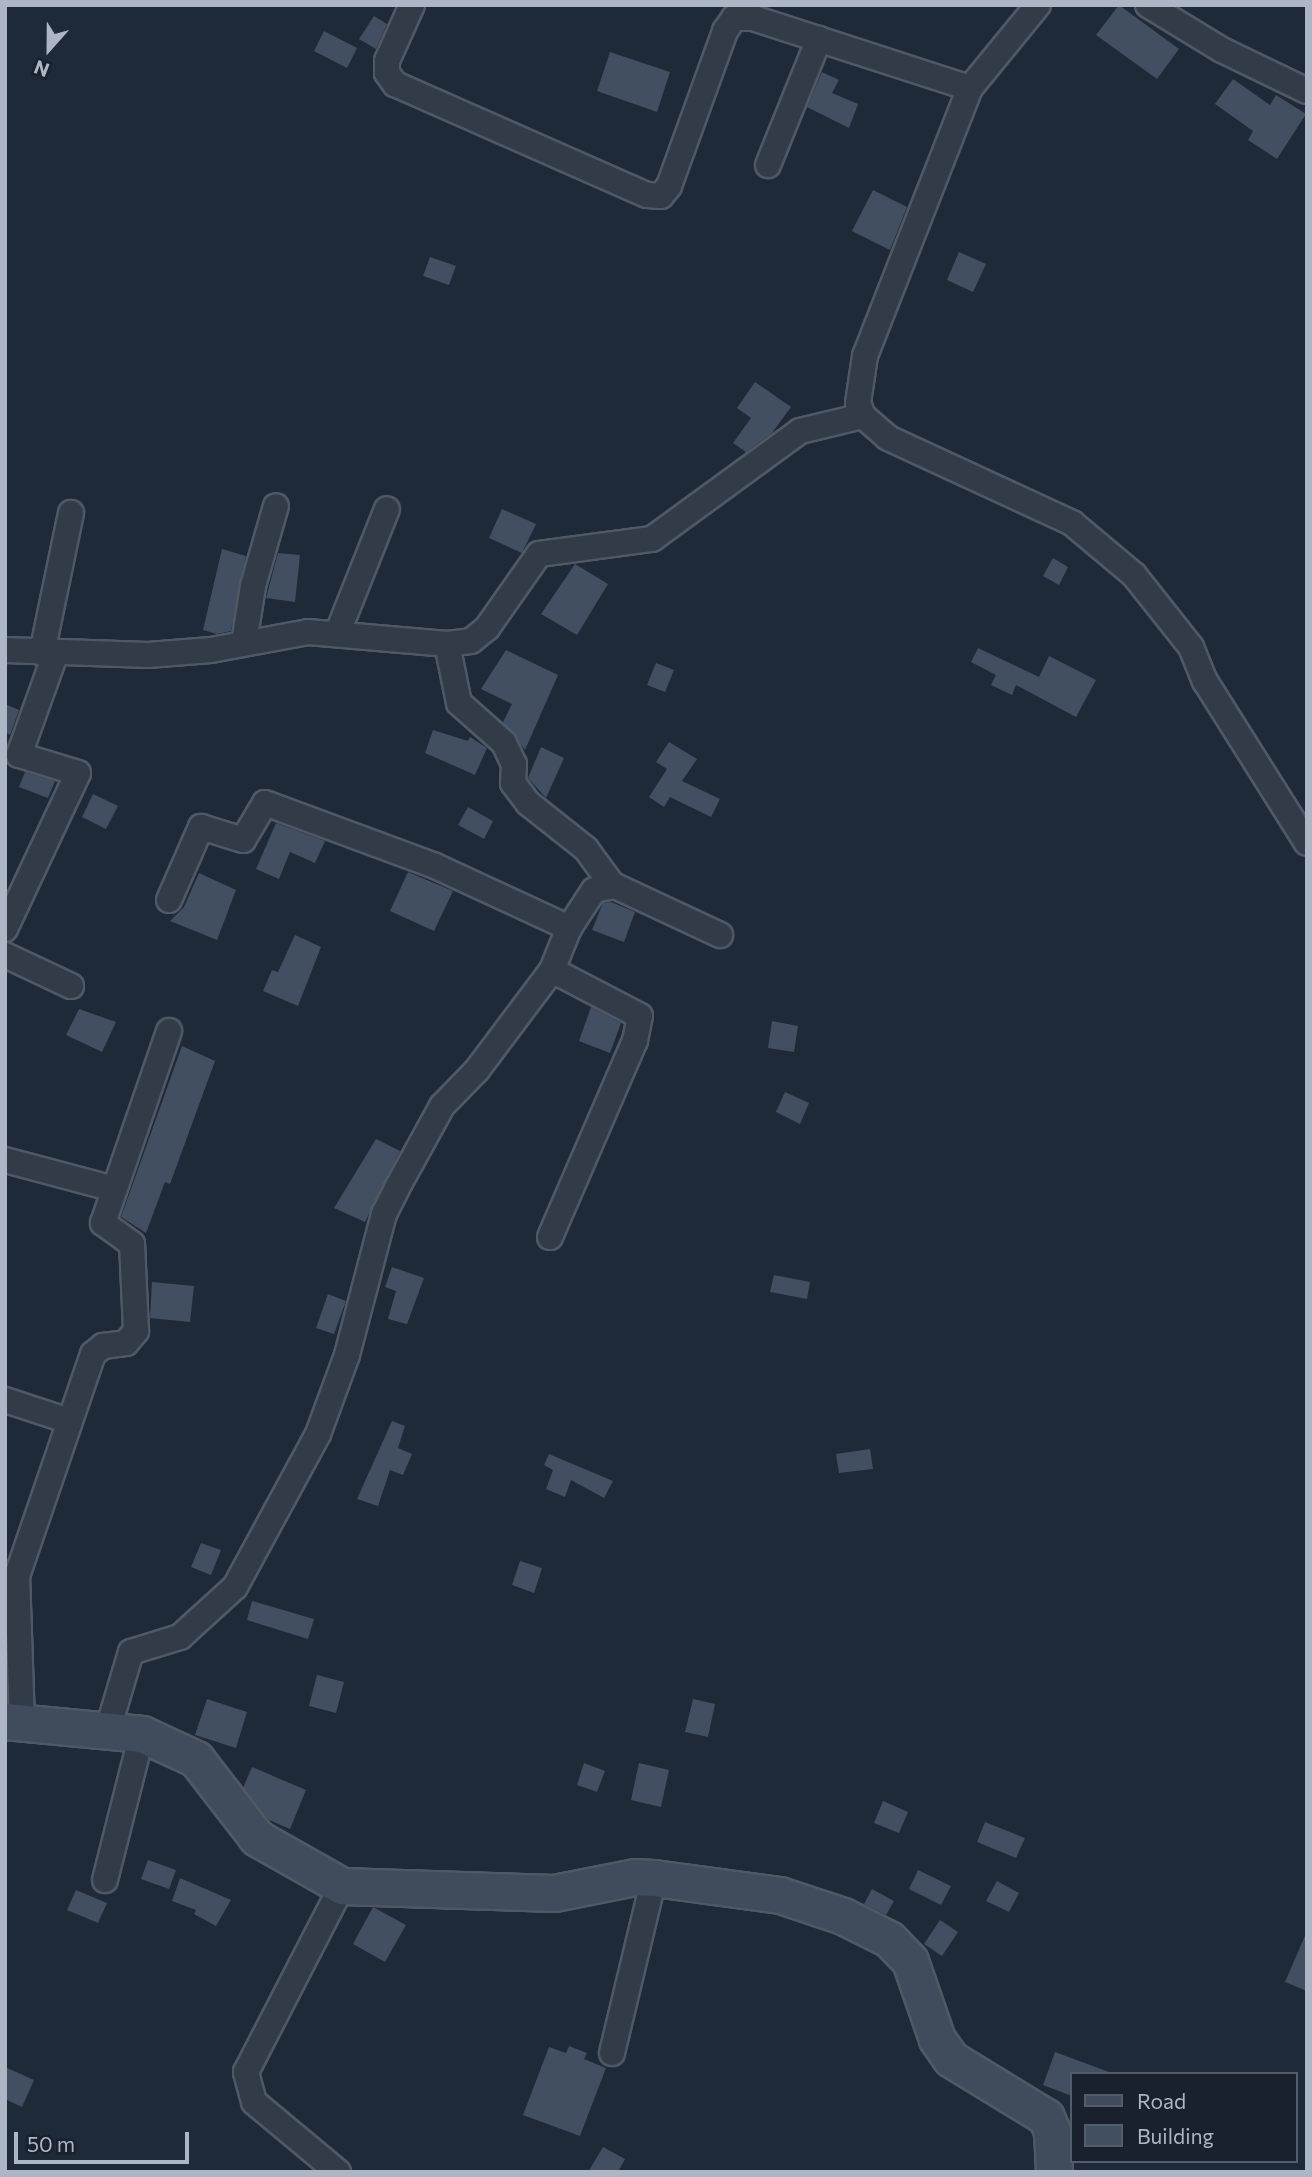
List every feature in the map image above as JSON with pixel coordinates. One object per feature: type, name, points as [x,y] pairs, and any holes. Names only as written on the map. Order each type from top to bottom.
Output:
[{"type":"street","points":[[412,5],[387,61],[387,74],[395,84],[647,194],[661,196],[669,186],[734,18],[753,18],[970,88]]},
{"type":"street","points":[[1038,5],[970,88],[865,356],[857,389],[863,416],[888,438],[1072,523],[1134,575],[1191,647],[1205,681],[1307,843]]},
{"type":"street","points":[[1148,5],[1222,50],[1307,91]]},
{"type":"street","points":[[768,164],[819,40]]},
{"type":"street","points":[[5,650],[49,654],[148,655],[308,632],[338,632],[447,644],[471,641],[487,628],[539,554],[652,539],[800,431],[863,416]]},
{"type":"street","points":[[244,642],[253,586],[276,506]]},
{"type":"street","points":[[338,632],[387,509]]},
{"type":"street","points":[[5,929],[78,773],[19,755],[49,654],[71,513]]},
{"type":"street","points":[[447,644],[459,703],[504,743],[514,764],[513,783],[528,803],[586,849],[613,886],[720,935]]},
{"type":"street","points":[[169,900],[201,827],[243,840],[265,803],[435,866],[569,928]]},
{"type":"street","points":[[105,1880],[125,1731],[131,1652],[147,1643],[180,1637],[235,1587],[318,1434],[347,1355],[384,1214],[397,1188],[442,1106],[477,1070],[552,970],[569,928],[594,890],[613,886]]},
{"type":"street","points":[[5,955],[71,986]]},
{"type":"street","points":[[550,1237],[635,1041],[640,1016],[552,970]]},
{"type":"street","points":[[169,1031],[103,1223],[132,1244],[136,1331],[126,1343],[97,1349],[69,1421],[17,1576],[14,1722],[125,1731],[197,1759],[257,1838],[342,1886],[554,1893],[635,1877],[654,1878],[780,1895],[844,1916],[888,1940],[910,1961],[937,2039],[951,2059],[1046,2117],[1052,2131],[1054,2172]]},
{"type":"street","points":[[5,1160],[114,1189]]},
{"type":"street","points":[[5,1400],[69,1421]]},
{"type":"street","points":[[612,2053],[654,1878]]},
{"type":"street","points":[[338,2172],[254,2102],[246,2072],[342,1886]]},
{"type":"building","points":[[1119,5],[1179,49],[1157,79],[1096,35]]},
{"type":"building","points":[[374,16],[387,24],[376,49],[359,39]]},
{"type":"building","points":[[324,31],[357,48],[347,68],[314,51]]},
{"type":"building","points":[[610,52],[670,72],[657,112],[597,91]]},
{"type":"building","points":[[822,72],[839,80],[832,93],[858,104],[849,128],[807,107]]},
{"type":"building","points":[[1233,79],[1270,105],[1276,95],[1306,114],[1277,159],[1248,140],[1253,131],[1215,104]]},
{"type":"building","points":[[873,190],[907,207],[890,250],[852,231]]},
{"type":"building","points":[[959,252],[986,264],[973,292],[947,280]]},
{"type":"building","points":[[430,257],[456,266],[449,285],[423,276]]},
{"type":"building","points":[[755,382],[791,407],[772,433],[746,452],[733,443],[751,418],[737,408]]},
{"type":"building","points":[[502,509],[536,524],[522,553],[489,538]]},
{"type":"building","points":[[222,549],[246,556],[231,631],[217,634],[203,630]]},
{"type":"building","points":[[278,553],[300,555],[295,602],[266,598]]},
{"type":"building","points":[[1053,558],[1068,567],[1059,585],[1043,576]]},
{"type":"building","points":[[575,564],[608,584],[577,635],[541,614]]},
{"type":"building","points":[[978,648],[1039,677],[1049,656],[1096,680],[1076,717],[1016,685],[1012,695],[991,685],[996,675],[971,662]]},
{"type":"building","points":[[506,650],[558,675],[525,750],[503,722],[512,704],[481,689]]},
{"type":"building","points":[[656,663],[674,670],[665,692],[647,685]]},
{"type":"building","points":[[5,704],[19,710],[10,735],[5,732]]},
{"type":"building","points":[[433,730],[468,741],[470,737],[487,748],[475,775],[425,753]]},
{"type":"building","points":[[669,742],[697,759],[682,781],[720,799],[711,817],[670,797],[664,807],[649,797],[667,769],[656,762]]},
{"type":"building","points":[[541,747],[564,758],[546,798],[528,778]]},
{"type":"building","points":[[25,772],[55,781],[48,798],[19,787]]},
{"type":"building","points":[[93,794],[118,806],[106,829],[82,817]]},
{"type":"building","points":[[468,807],[493,821],[484,839],[458,825]]},
{"type":"building","points":[[276,823],[325,841],[315,863],[290,852],[279,879],[256,869]]},
{"type":"building","points":[[408,872],[453,891],[434,931],[390,911]]},
{"type":"building","points":[[199,873],[236,890],[217,940],[170,921],[184,907]]},
{"type":"building","points":[[611,902],[635,912],[624,942],[592,930],[603,903]]},
{"type":"building","points":[[295,935],[321,947],[298,1006],[263,991],[272,970],[278,972]]},
{"type":"building","points":[[591,1007],[621,1023],[610,1053],[579,1041]]},
{"type":"building","points":[[79,1009],[116,1022],[102,1052],[66,1035]]},
{"type":"building","points":[[772,1021],[798,1026],[794,1052],[768,1048]]},
{"type":"building","points":[[182,1046],[215,1061],[170,1184],[165,1182],[146,1233],[121,1217]]},
{"type":"building","points":[[785,1092],[809,1103],[800,1124],[776,1112]]},
{"type":"building","points":[[376,1139],[400,1151],[365,1222],[334,1208]]},
{"type":"building","points":[[392,1267],[424,1278],[407,1324],[388,1319],[396,1291],[385,1287]]},
{"type":"building","points":[[774,1275],[810,1282],[807,1299],[770,1292]]},
{"type":"building","points":[[152,1282],[194,1286],[190,1322],[150,1318]]},
{"type":"building","points":[[328,1294],[346,1301],[334,1334],[316,1328]]},
{"type":"building","points":[[392,1421],[405,1426],[398,1448],[412,1454],[403,1475],[390,1470],[378,1506],[357,1499]]},
{"type":"building","points":[[870,1449],[873,1469],[839,1473],[836,1454]]},
{"type":"building","points":[[549,1454],[613,1481],[604,1498],[571,1480],[565,1497],[546,1489],[553,1470],[544,1465]]},
{"type":"building","points":[[201,1543],[221,1550],[211,1575],[191,1567]]},
{"type":"building","points":[[520,1561],[542,1568],[534,1593],[512,1585]]},
{"type":"building","points":[[252,1601],[314,1619],[308,1639],[247,1620]]},
{"type":"building","points":[[317,1675],[344,1682],[336,1713],[309,1706]]},
{"type":"building","points":[[207,1699],[247,1712],[236,1748],[195,1735]]},
{"type":"building","points":[[693,1699],[715,1704],[708,1737],[685,1732]]},
{"type":"building","points":[[584,1763],[605,1771],[597,1792],[577,1785]]},
{"type":"building","points":[[639,1763],[669,1770],[661,1807],[631,1800]]},
{"type":"building","points":[[252,1767],[306,1790],[290,1829],[269,1820],[243,1788]]},
{"type":"building","points":[[883,1801],[908,1812],[899,1833],[874,1823]]},
{"type":"building","points":[[985,1822],[1025,1838],[1016,1858],[977,1842]]},
{"type":"building","points":[[148,1860],[176,1870],[169,1889],[141,1879]]},
{"type":"building","points":[[918,1870],[951,1886],[941,1905],[909,1889]]},
{"type":"building","points":[[180,1878],[231,1900],[216,1926],[194,1914],[196,1910],[172,1901]]},
{"type":"building","points":[[997,1881],[1019,1893],[1009,1912],[986,1901]]},
{"type":"building","points":[[872,1889],[894,1901],[886,1915],[864,1904]]},
{"type":"building","points":[[76,1890],[107,1903],[98,1923],[67,1910]]},
{"type":"building","points":[[373,1907],[406,1925],[385,1962],[353,1944]]},
{"type":"building","points":[[940,1920],[958,1932],[942,1956],[924,1944]]},
{"type":"building","points":[[1307,1931],[1307,1991],[1285,1982]]},
{"type":"building","points":[[569,2046],[587,2053],[584,2059],[606,2068],[580,2136],[523,2115],[549,2047],[566,2053]]},
{"type":"building","points":[[1055,2052],[1109,2072],[1070,2072],[1070,2095],[1043,2085]]},
{"type":"building","points":[[5,2067],[34,2080],[22,2107],[5,2099]]},
{"type":"building","points":[[603,2147],[625,2159],[618,2172],[588,2172]]}]
